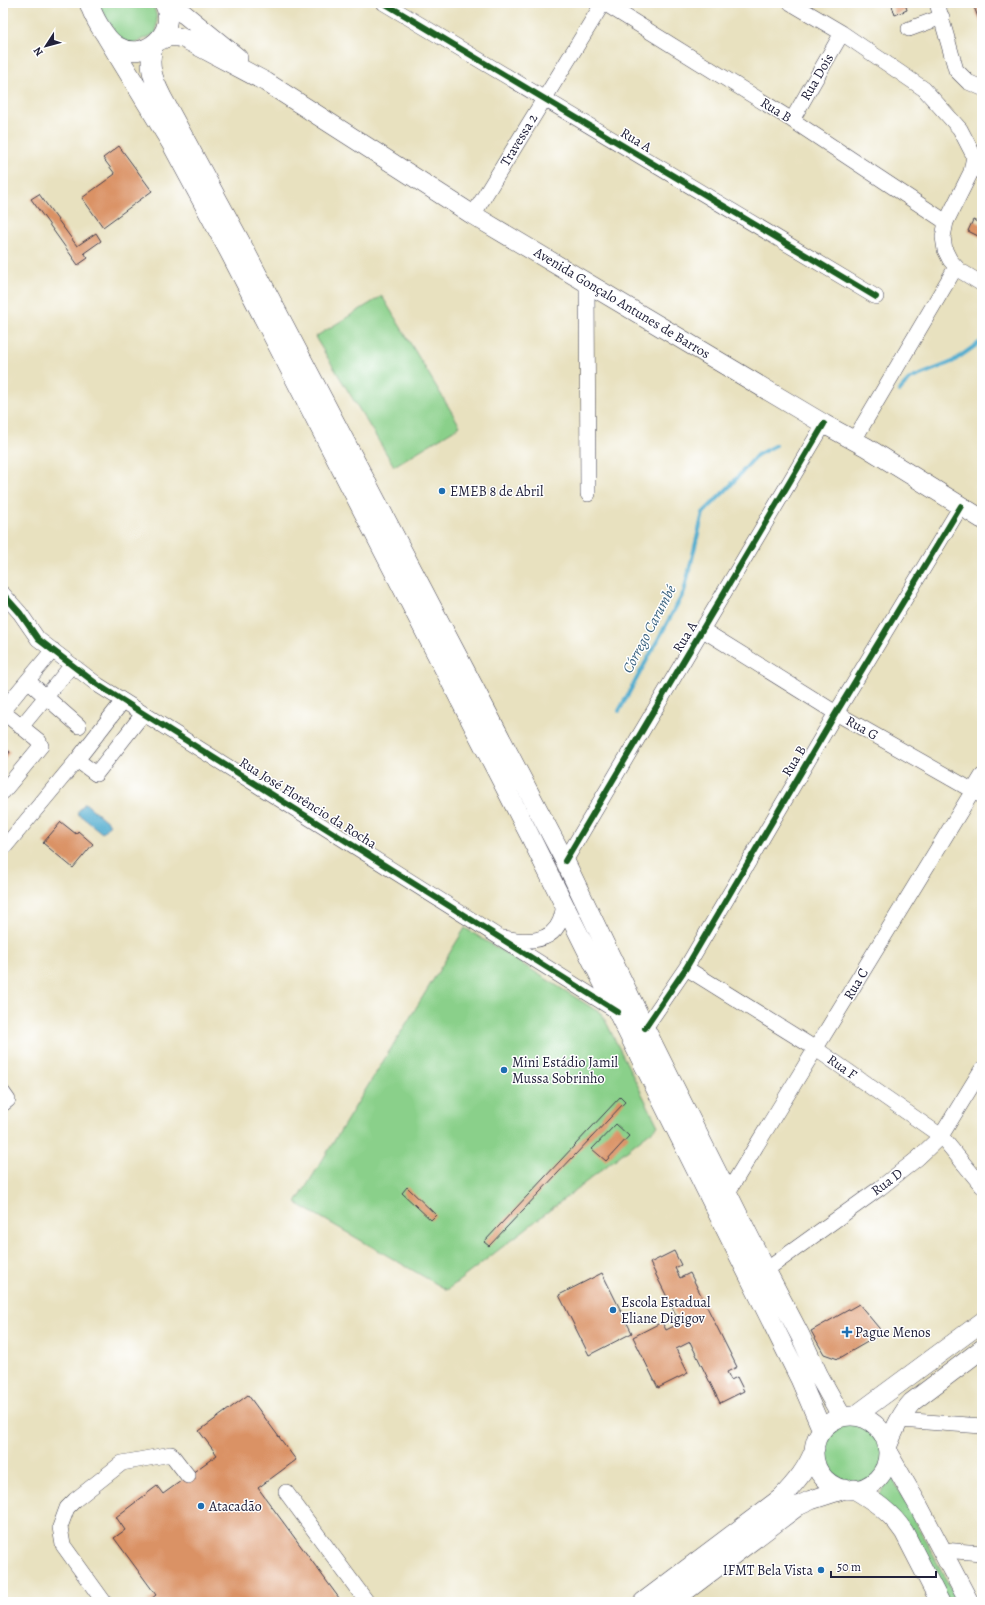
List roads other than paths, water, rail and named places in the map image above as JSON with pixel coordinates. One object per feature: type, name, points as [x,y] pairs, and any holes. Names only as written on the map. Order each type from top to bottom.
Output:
[{"type":"main road","points":[[88,3],[106,36],[171,143],[231,255],[618,1012],[800,1379],[822,1430]]},
{"type":"main road","points":[[164,4],[167,14],[167,24],[163,34],[156,43],[150,58],[155,82],[162,97],[248,255],[565,861],[646,1028],[766,1270],[800,1335],[819,1376],[849,1417]]},
{"type":"main road","name":"Avenida Gonçalo Antunes de Barros","points":[[164,4],[184,14],[266,82]]},
{"type":"main road","name":"Avenida Gonçalo Antunes de Barros","points":[[106,36],[116,46],[128,51],[142,50],[169,36],[185,39],[266,82],[474,215],[824,424],[854,440],[982,519]]},
{"type":"main road","points":[[849,1417],[982,1322]]},
{"type":"main road","points":[[671,1602],[798,1506],[811,1500],[870,1484],[878,1478],[886,1463],[888,1450],[899,1420],[905,1410],[919,1396],[982,1349]]},
{"type":"main road","points":[[643,1602],[781,1498],[804,1470],[815,1448],[818,1435],[822,1430],[834,1420],[849,1417],[863,1418],[877,1426],[886,1440],[888,1450],[969,1602]]},
{"type":"main road","points":[[815,1448],[817,1466],[822,1474],[836,1486],[849,1489],[874,1500],[897,1521],[940,1602]]},
{"type":"street","name":"Rua A","points":[[384,3],[876,297]]},
{"type":"street","name":"Travessa 2","points":[[474,215],[603,3]]},
{"type":"street","name":"Rua B","points":[[603,3],[792,120],[946,222]]},
{"type":"street","points":[[792,3],[842,34],[924,89],[960,129],[974,156],[970,172],[946,222],[943,237],[945,250],[950,260],[956,267],[982,284]]},
{"type":"street","points":[[909,29],[940,10],[956,70],[968,82],[982,88]]},
{"type":"street","name":"Rua Dois","points":[[792,120],[842,34]]},
{"type":"street","points":[[854,440],[956,267]]},
{"type":"street","points":[[586,282],[588,494]]},
{"type":"street","name":"Rua A","points":[[565,861],[824,424]]},
{"type":"street","name":"Rua B","points":[[646,1028],[686,968],[836,713],[962,506]]},
{"type":"street","name":"Rua José Florêncio da Rocha","points":[[3,594],[20,613],[38,639],[98,685],[618,1012]]},
{"type":"street","name":"Rua G","points":[[703,630],[836,713],[978,794]]},
{"type":"street","points":[[3,792],[41,747],[39,741],[3,711],[52,650]]},
{"type":"street","points":[[21,727],[72,665]]},
{"type":"street","points":[[28,681],[79,726]]},
{"type":"street","points":[[3,849],[77,760],[123,701]]},
{"type":"street","points":[[77,760],[96,774],[143,714]]},
{"type":"street","name":"Rua C","points":[[728,1192],[816,1049],[978,794],[982,776]]},
{"type":"street","name":"Rua José Florêncio da Rocha","points":[[498,937],[521,942],[534,941],[545,937],[556,929],[561,920],[564,905]]},
{"type":"street","name":"Rua F","points":[[686,968],[816,1049],[941,1136],[982,1186]]},
{"type":"street","name":"Rua D","points":[[766,1270],[880,1188],[918,1158],[941,1136],[982,1069]]},
{"type":"street","points":[[3,1093],[8,1100],[3,1104]]},
{"type":"street","points":[[899,1420],[982,1426]]},
{"type":"street","points":[[104,1602],[63,1545],[60,1527],[67,1508],[122,1463],[171,1454],[188,1476]]},
{"type":"street","points":[[286,1492],[367,1602]]},
{"type":"street","points":[[942,1550],[982,1552]]},
{"type":"water","points":[[85,803],[110,824],[102,833],[77,813]]},
{"type":"waterway","name":"Córrego Carumbé","points":[[899,391],[910,379],[952,362],[982,341]]},
{"type":"waterway","name":"Córrego Carumbé","points":[[619,711],[684,592],[703,513],[729,487],[757,455],[776,445]]},
{"type":"place","name":"EMEB 8 de Abril","points":[[442,491]]},
{"type":"place","name":"Mini Estádio Jamil Mussa Sobrinho","points":[[504,1070]]},
{"type":"place","name":"Escola Estadual Eliane Digigov","points":[[613,1310]]},
{"type":"place","name":"Pague Menos","points":[[847,1332]]},
{"type":"place","name":"Atacadão","points":[[201,1506]]},
{"type":"place","name":"IFMT Bela Vista","points":[[821,1570]]}]
